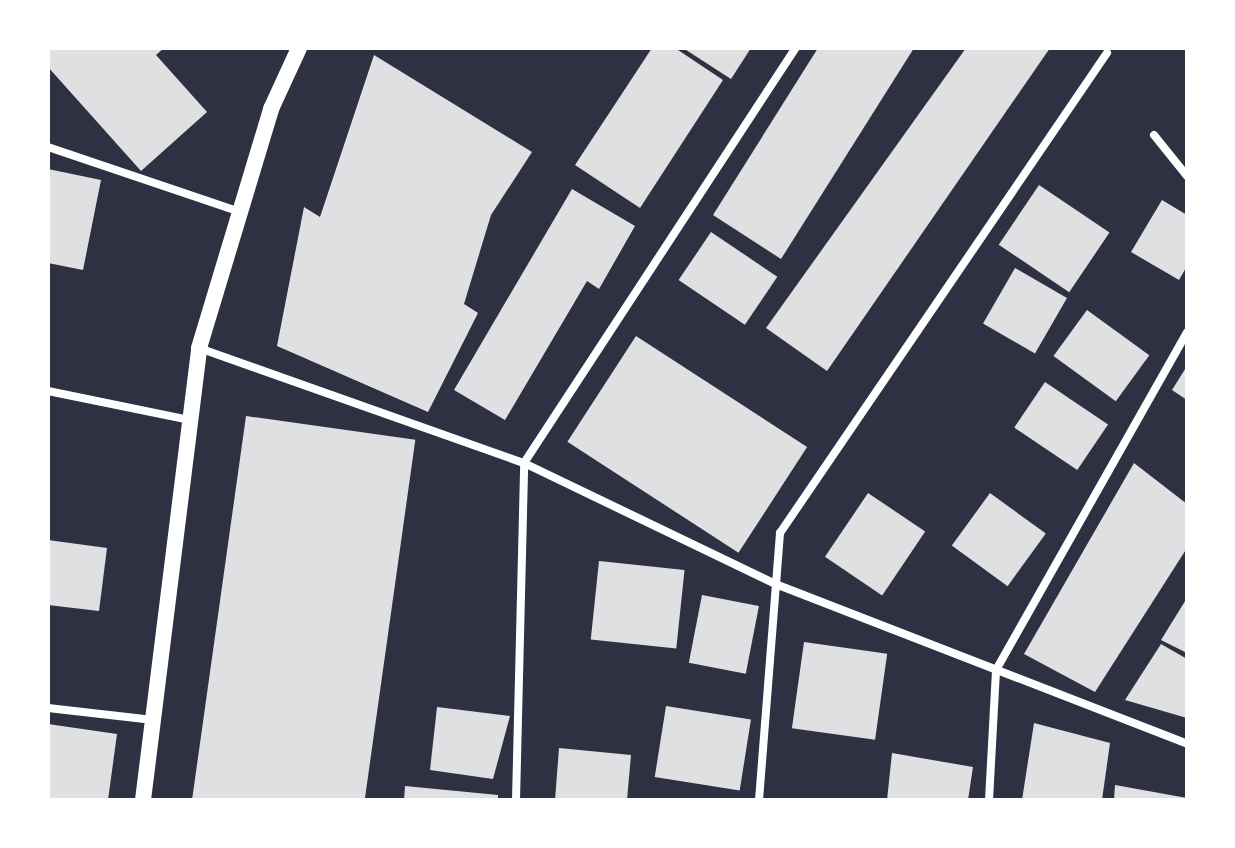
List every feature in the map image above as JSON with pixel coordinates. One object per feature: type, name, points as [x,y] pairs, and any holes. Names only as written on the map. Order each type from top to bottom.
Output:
[{"type":"main road","points":[[143,800],[199,348],[271,109],[299,48]]},
{"type":"street","points":[[516,800],[524,463],[796,48]]},
{"type":"street","points":[[759,800],[780,533],[1107,53]]},
{"type":"street","points":[[1154,135],[1187,176]]},
{"type":"street","points":[[48,147],[241,212]]},
{"type":"street","points":[[989,800],[996,670],[1187,332]]},
{"type":"street","points":[[199,348],[524,463],[778,585],[1187,744]]},
{"type":"street","points":[[48,391],[190,420]]},
{"type":"street","points":[[48,708],[154,720]]},
{"type":"building","points":[[48,48],[164,48],[156,55],[207,112],[141,171],[48,67]]},
{"type":"building","points":[[652,48],[675,48],[723,80],[640,208],[575,165]]},
{"type":"building","points":[[683,48],[751,48],[731,79]]},
{"type":"building","points":[[818,48],[914,48],[781,259],[713,215]]},
{"type":"building","points":[[966,48],[1050,48],[827,371],[766,328]]},
{"type":"building","points":[[374,55],[532,152],[491,215],[464,304],[478,313],[428,412],[277,346],[304,207],[320,217]]},
{"type":"building","points":[[48,169],[101,180],[83,270],[48,263]]},
{"type":"building","points":[[1039,185],[1109,233],[1069,292],[999,245]]},
{"type":"building","points":[[572,189],[635,226],[599,289],[587,281],[505,420],[454,390]]},
{"type":"building","points":[[1162,200],[1187,215],[1187,266],[1179,280],[1131,252]]},
{"type":"building","points":[[711,232],[777,277],[745,325],[679,280]]},
{"type":"building","points":[[1015,268],[1067,298],[1035,353],[983,323]]},
{"type":"building","points":[[1087,310],[1149,355],[1116,401],[1053,356]]},
{"type":"building","points":[[636,336],[807,447],[738,553],[567,442]]},
{"type":"building","points":[[1187,366],[1187,400],[1172,390]]},
{"type":"building","points":[[1045,382],[1108,424],[1077,470],[1014,428]]},
{"type":"building","points":[[246,416],[415,440],[365,800],[192,800]]},
{"type":"building","points":[[1134,463],[1187,504],[1187,548],[1095,692],[1024,654]]},
{"type":"building","points":[[868,493],[925,532],[882,595],[825,557]]},
{"type":"building","points":[[990,493],[1046,534],[1008,586],[952,546]]},
{"type":"building","points":[[48,540],[107,548],[99,611],[48,605]]},
{"type":"building","points":[[599,561],[685,570],[676,649],[591,640]]},
{"type":"building","points":[[702,595],[759,606],[746,674],[689,663]]},
{"type":"building","points":[[1187,598],[1187,653],[1161,640]]},
{"type":"building","points":[[804,642],[887,654],[875,740],[792,728]]},
{"type":"building","points":[[1161,644],[1187,659],[1187,718],[1125,700]]},
{"type":"building","points":[[666,706],[751,719],[740,791],[655,777]]},
{"type":"building","points":[[437,707],[510,716],[493,779],[430,770]]},
{"type":"building","points":[[1034,723],[1110,743],[1102,800],[1022,800]]},
{"type":"building","points":[[48,724],[117,734],[108,800],[48,800]]},
{"type":"building","points":[[559,748],[631,755],[627,800],[555,800]]},
{"type":"building","points":[[892,753],[973,767],[968,800],[887,800]]},
{"type":"building","points":[[1115,785],[1187,798],[1187,800],[1114,800]]},
{"type":"building","points":[[405,786],[498,795],[498,800],[404,800]]}]
